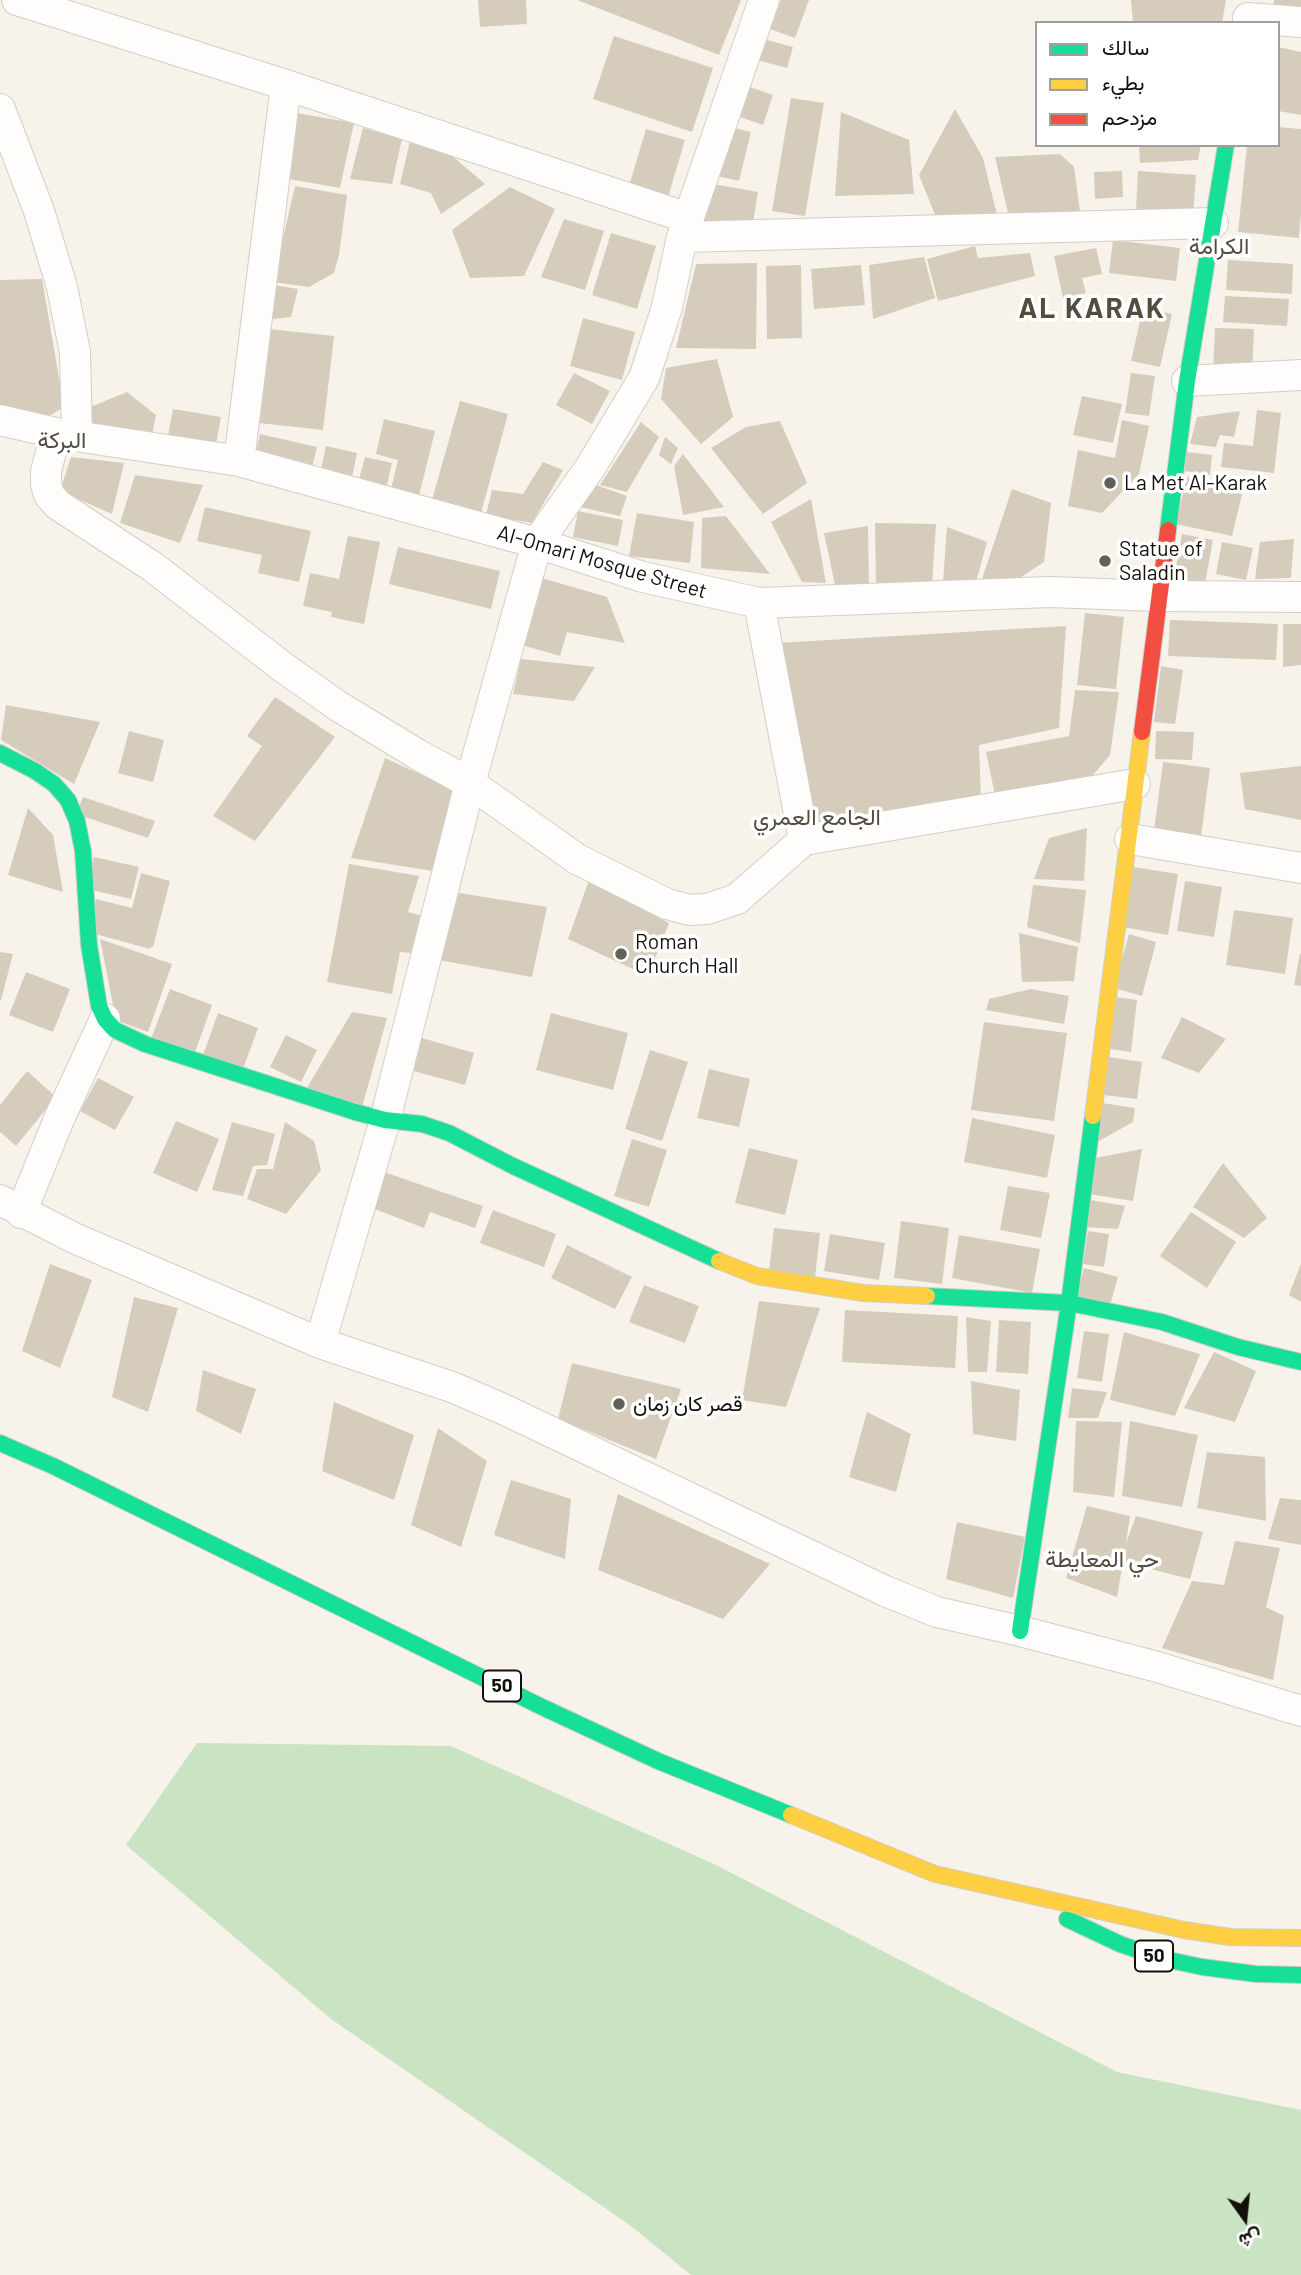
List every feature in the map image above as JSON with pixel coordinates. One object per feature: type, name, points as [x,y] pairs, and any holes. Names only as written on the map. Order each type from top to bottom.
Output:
[{"type":"street","points":[[17,0],[286,85],[685,228],[1213,223]]},
{"type":"street","points":[[320,1343],[385,1120],[470,783],[537,543],[590,468],[644,379],[667,307],[685,228],[764,0]]},
{"type":"street","points":[[1249,14],[1301,22]]},
{"type":"street","points":[[239,461],[286,85]]},
{"type":"street","points":[[0,109],[39,211],[61,287],[75,352],[67,435],[46,471],[49,495],[58,505],[153,567],[338,706],[470,783],[577,859],[667,904],[690,910],[721,906],[737,899],[804,840],[1135,784]]},
{"type":"street","points":[[1020,1630],[1069,1303],[1187,381],[1226,147]]},
{"type":"street","points":[[1187,381],[1301,376]]},
{"type":"street","name":"AI-Omari Mosque Street","points":[[0,420],[67,435],[239,461],[537,543],[643,577],[759,603],[1050,592],[1301,597]]},
{"type":"street","points":[[759,603],[804,840]]},
{"type":"street","points":[[0,753],[54,784],[68,800],[77,821],[83,850],[93,981],[105,1019],[115,1030],[145,1044],[385,1120],[422,1124],[449,1133],[513,1166],[713,1259],[757,1276],[863,1293],[1069,1303],[1162,1322],[1238,1347],[1301,1362]]},
{"type":"street","points":[[1130,839],[1301,868]]},
{"type":"street","points":[[105,1019],[59,1119],[11,1206],[74,1238],[320,1343],[452,1387],[503,1409],[885,1591],[937,1612],[1020,1630],[1154,1666],[1301,1712]]},
{"type":"street","name":"50","points":[[0,1443],[53,1466],[542,1707],[658,1761],[935,1874],[1184,1930],[1230,1937],[1301,1938]]},
{"type":"street","name":"50","points":[[1018,1894],[1108,1939],[1160,1958],[1256,1974],[1301,1975]]},
{"type":"green space","points":[[197,1743],[451,1746],[716,1865],[1117,2072],[1301,2110],[1301,2275],[691,2275],[631,2226],[331,2019],[126,1845]]},
{"type":"building","points":[[478,0],[526,0],[527,24],[480,27]]},
{"type":"building","points":[[577,0],[741,0],[719,55]]},
{"type":"building","points":[[781,0],[809,0],[795,38],[770,29]]},
{"type":"building","points":[[1131,0],[1226,0],[1222,21],[1133,21]]},
{"type":"building","points":[[1274,0],[1301,0],[1301,15],[1273,13]]},
{"type":"building","points":[[614,36],[713,68],[692,132],[593,99]]},
{"type":"building","points":[[763,39],[793,47],[787,68],[757,60]]},
{"type":"building","points":[[1280,47],[1301,52],[1301,115],[1280,111]]},
{"type":"building","points":[[747,86],[773,95],[763,125],[737,116]]},
{"type":"building","points":[[791,98],[824,103],[805,216],[772,211]]},
{"type":"building","points":[[955,109],[983,158],[997,215],[936,217],[919,175]]},
{"type":"building","points":[[841,112],[909,140],[914,194],[835,196]]},
{"type":"building","points":[[296,113],[354,123],[340,188],[289,179]]},
{"type":"building","points":[[729,127],[751,132],[739,181],[717,176]]},
{"type":"building","points":[[1280,127],[1301,129],[1299,238],[1238,232],[1247,147],[1280,147]]},
{"type":"building","points":[[363,128],[402,139],[392,184],[350,179]]},
{"type":"building","points":[[646,129],[685,140],[665,207],[626,196]]},
{"type":"building","points":[[410,141],[451,155],[485,184],[441,214],[431,193],[400,184]]},
{"type":"building","points":[[1139,147],[1201,147],[1198,160],[1140,163]]},
{"type":"building","points":[[1060,154],[1074,167],[1080,212],[1009,217],[995,157]]},
{"type":"building","points":[[1122,171],[1123,197],[1095,199],[1094,172]]},
{"type":"building","points":[[1138,171],[1196,175],[1193,215],[1136,211]]},
{"type":"building","points":[[707,183],[758,192],[752,229],[701,220]]},
{"type":"building","points":[[295,186],[347,195],[334,273],[309,287],[273,282]]},
{"type":"building","points":[[510,187],[555,209],[524,276],[470,278],[452,230]]},
{"type":"building","points":[[564,219],[604,231],[585,290],[541,277]]},
{"type":"building","points":[[611,233],[656,246],[637,309],[592,295]]},
{"type":"building","points":[[1113,240],[1180,248],[1176,281],[1109,273]]},
{"type":"building","points":[[975,246],[978,258],[1030,253],[1035,276],[938,301],[927,259]]},
{"type":"building","points":[[1096,248],[1102,274],[1082,278],[1086,293],[1063,298],[1054,256]]},
{"type":"building","points":[[924,257],[935,298],[873,319],[869,265]]},
{"type":"building","points":[[1228,260],[1293,264],[1292,294],[1226,290]]},
{"type":"building","points":[[757,263],[756,349],[676,348],[696,264]]},
{"type":"building","points":[[801,265],[802,338],[767,339],[766,266]]},
{"type":"building","points":[[861,265],[865,305],[814,309],[811,269]]},
{"type":"building","points":[[42,279],[64,407],[51,415],[0,409],[0,280]]},
{"type":"building","points":[[274,285],[298,289],[291,317],[265,320]]},
{"type":"building","points":[[1225,296],[1289,299],[1287,326],[1223,322]]},
{"type":"building","points":[[1143,308],[1172,314],[1160,367],[1131,361]]},
{"type":"building","points":[[583,318],[635,332],[622,380],[570,366]]},
{"type":"building","points":[[1215,328],[1254,329],[1252,375],[1213,374]]},
{"type":"building","points":[[269,329],[334,336],[323,430],[259,423]]},
{"type":"building","points":[[717,359],[733,417],[701,444],[661,399],[666,368]]},
{"type":"building","points":[[574,373],[610,391],[592,424],[556,405]]},
{"type":"building","points":[[1131,373],[1155,376],[1149,416],[1125,413]]},
{"type":"building","points":[[127,392],[156,415],[150,444],[84,434],[88,408]]},
{"type":"building","points":[[1082,396],[1122,404],[1113,443],[1073,435]]},
{"type":"building","points":[[460,401],[508,414],[481,513],[432,500]]},
{"type":"building","points":[[173,409],[221,417],[215,450],[167,441]]},
{"type":"building","points":[[1257,410],[1281,413],[1274,473],[1221,467],[1224,443],[1253,446]]},
{"type":"building","points":[[1240,411],[1234,437],[1220,435],[1216,447],[1190,444],[1197,417]]},
{"type":"building","points":[[384,419],[435,431],[418,500],[390,493],[398,460],[376,454]]},
{"type":"building","points":[[1122,420],[1149,426],[1139,474],[1102,513],[1068,506],[1078,450],[1115,458]]},
{"type":"building","points":[[780,421],[807,483],[763,514],[711,448],[746,427]]},
{"type":"building","points":[[641,422],[659,437],[627,492],[600,485]]},
{"type":"building","points":[[260,434],[317,447],[310,475],[254,462]]},
{"type":"building","points":[[665,437],[678,448],[671,464],[659,455]]},
{"type":"building","points":[[326,446],[357,453],[351,482],[320,474]]},
{"type":"building","points":[[1186,452],[1212,455],[1210,475],[1185,471]]},
{"type":"building","points":[[683,454],[724,507],[683,515],[674,466]]},
{"type":"building","points":[[71,457],[124,463],[112,514],[60,491]]},
{"type":"building","points":[[365,457],[392,463],[386,489],[358,483]]},
{"type":"building","points":[[543,462],[563,470],[532,523],[486,515],[492,490],[523,494]]},
{"type":"building","points":[[135,475],[203,485],[180,543],[120,523]]},
{"type":"building","points":[[1187,477],[1243,490],[1232,536],[1176,524]]},
{"type":"building","points":[[596,485],[627,496],[620,516],[580,507]]},
{"type":"building","points":[[1012,489],[1051,503],[1044,562],[1021,577],[980,585]]},
{"type":"building","points":[[811,499],[826,583],[802,582],[771,522]]},
{"type":"building","points":[[205,507],[311,531],[299,582],[258,573],[262,555],[197,541]]},
{"type":"building","points":[[578,511],[623,520],[618,546],[573,537]]},
{"type":"building","points":[[637,513],[694,522],[690,563],[629,556]]},
{"type":"building","points":[[726,516],[770,574],[701,568],[702,518]]},
{"type":"building","points":[[875,523],[936,524],[932,584],[876,585]]},
{"type":"building","points":[[868,526],[869,587],[835,585],[824,533]]},
{"type":"building","points":[[947,527],[987,542],[976,582],[943,582]]},
{"type":"building","points":[[1182,534],[1213,540],[1203,594],[1172,589]]},
{"type":"building","points":[[348,536],[380,542],[364,624],[331,617],[332,612],[303,606],[310,573],[339,579]]},
{"type":"building","points":[[1294,539],[1291,578],[1255,579],[1260,542]]},
{"type":"building","points":[[1222,542],[1253,548],[1246,580],[1216,574]]},
{"type":"building","points":[[398,547],[500,571],[491,609],[389,584]]},
{"type":"building","points":[[535,576],[607,597],[625,643],[567,632],[560,656],[515,643]]},
{"type":"building","points":[[1085,613],[1124,617],[1116,689],[1077,685]]},
{"type":"building","points":[[1170,620],[1278,624],[1276,660],[1168,656]]},
{"type":"building","points":[[1283,624],[1301,624],[1301,665],[1283,667]]},
{"type":"building","points":[[1066,626],[1059,728],[979,745],[981,801],[810,831],[777,643]]},
{"type":"building","points":[[521,659],[595,667],[574,701],[513,694]]},
{"type":"building","points":[[1161,666],[1183,670],[1175,724],[1154,722]]},
{"type":"building","points":[[1075,690],[1119,692],[1110,755],[1092,776],[995,795],[986,752],[1069,736]]},
{"type":"building","points":[[275,697],[335,737],[255,841],[213,816],[262,746],[247,736]]},
{"type":"building","points":[[6,705],[100,722],[74,784],[1,740]]},
{"type":"building","points":[[129,731],[164,740],[153,782],[118,773]]},
{"type":"building","points":[[1156,731],[1194,732],[1192,760],[1155,759]]},
{"type":"building","points":[[385,758],[455,790],[433,871],[351,858]]},
{"type":"building","points":[[1163,762],[1210,768],[1201,837],[1154,831]]},
{"type":"building","points":[[1301,766],[1301,820],[1245,809],[1240,773]]},
{"type":"building","points":[[83,797],[155,821],[148,838],[76,814]]},
{"type":"building","points":[[28,808],[53,835],[63,892],[8,875]]},
{"type":"building","points":[[1087,828],[1084,881],[1034,879],[1049,838]]},
{"type":"building","points":[[94,857],[139,867],[131,899],[87,889]]},
{"type":"building","points":[[349,864],[419,876],[408,912],[427,917],[413,953],[400,952],[392,994],[327,982]]},
{"type":"building","points":[[1133,867],[1178,874],[1168,935],[1123,927]]},
{"type":"building","points":[[141,873],[170,881],[153,947],[150,949],[88,932],[96,899],[132,908]]},
{"type":"building","points":[[589,880],[669,923],[648,976],[568,939]]},
{"type":"building","points":[[1185,881],[1222,887],[1214,937],[1177,931]]},
{"type":"building","points":[[1033,885],[1086,890],[1080,943],[1027,927]]},
{"type":"building","points":[[459,893],[547,907],[532,977],[439,960]]},
{"type":"building","points":[[1234,910],[1293,918],[1285,974],[1226,965]]},
{"type":"building","points":[[1019,933],[1078,947],[1074,981],[1022,982]]},
{"type":"building","points":[[1129,934],[1156,942],[1142,996],[1114,988]]},
{"type":"building","points":[[100,939],[172,964],[148,1032],[116,1020]]},
{"type":"building","points":[[0,952],[13,954],[1,1000],[0,1000]]},
{"type":"building","points":[[1301,954],[1301,986],[1294,985]]},
{"type":"building","points":[[26,972],[70,989],[53,1032],[9,1015]]},
{"type":"building","points":[[170,989],[212,1005],[194,1055],[151,1039]]},
{"type":"building","points":[[1031,989],[1069,996],[1064,1024],[986,1010],[989,999]]},
{"type":"building","points":[[1116,997],[1137,1000],[1131,1052],[1110,1049]]},
{"type":"building","points":[[352,1012],[387,1018],[362,1107],[305,1091]]},
{"type":"building","points":[[218,1013],[258,1028],[243,1069],[203,1055]]},
{"type":"building","points":[[551,1013],[628,1033],[613,1090],[536,1070]]},
{"type":"building","points":[[1182,1017],[1226,1039],[1199,1073],[1161,1058]]},
{"type":"building","points":[[984,1022],[1067,1033],[1054,1121],[971,1110]]},
{"type":"building","points":[[286,1035],[317,1050],[301,1082],[270,1067]]},
{"type":"building","points":[[415,1036],[474,1053],[465,1085],[406,1069]]},
{"type":"building","points":[[650,1050],[688,1062],[662,1141],[625,1129]]},
{"type":"building","points":[[1109,1057],[1142,1062],[1137,1099],[1104,1095]]},
{"type":"building","points":[[709,1069],[750,1079],[739,1127],[697,1118]]},
{"type":"building","points":[[27,1071],[56,1097],[16,1146],[0,1132],[0,1105]]},
{"type":"building","points":[[98,1078],[134,1097],[115,1130],[80,1111]]},
{"type":"building","points":[[1102,1103],[1135,1108],[1133,1122],[1099,1141]]},
{"type":"building","points":[[972,1118],[1055,1135],[1047,1178],[964,1162]]},
{"type":"building","points":[[176,1121],[219,1139],[197,1192],[153,1173]]},
{"type":"building","points":[[232,1122],[275,1134],[267,1165],[253,1166],[243,1196],[212,1190]]},
{"type":"building","points":[[285,1122],[314,1141],[321,1170],[286,1214],[247,1199],[257,1169],[273,1169]]},
{"type":"building","points":[[632,1139],[667,1150],[649,1207],[614,1196]]},
{"type":"building","points":[[749,1148],[798,1160],[785,1215],[735,1203]]},
{"type":"building","points":[[1142,1149],[1133,1201],[1089,1194],[1095,1158]]},
{"type":"building","points":[[1223,1163],[1267,1218],[1244,1238],[1193,1207]]},
{"type":"building","points":[[381,1171],[483,1206],[475,1228],[430,1212],[424,1228],[372,1208]]},
{"type":"building","points":[[1008,1186],[1050,1193],[1041,1238],[1000,1230]]},
{"type":"building","points":[[1091,1200],[1125,1206],[1118,1229],[1086,1227]]},
{"type":"building","points":[[493,1210],[556,1234],[544,1267],[480,1243]]},
{"type":"building","points":[[1191,1212],[1236,1242],[1207,1288],[1160,1256]]},
{"type":"building","points":[[901,1221],[949,1228],[942,1284],[894,1278]]},
{"type":"building","points":[[774,1228],[820,1233],[815,1277],[769,1272]]},
{"type":"building","points":[[1088,1231],[1109,1234],[1104,1267],[1083,1264]]},
{"type":"building","points":[[830,1234],[885,1243],[879,1280],[824,1271]]},
{"type":"building","points":[[959,1235],[1040,1249],[1032,1293],[952,1278]]},
{"type":"building","points":[[567,1245],[632,1277],[615,1309],[551,1278]]},
{"type":"building","points":[[1301,1263],[1301,1302],[1289,1295]]},
{"type":"building","points":[[50,1264],[92,1280],[60,1368],[22,1351]]},
{"type":"building","points":[[1084,1268],[1118,1277],[1110,1305],[1076,1296]]},
{"type":"building","points":[[644,1285],[699,1306],[685,1343],[629,1322]]},
{"type":"building","points":[[134,1297],[178,1308],[148,1412],[112,1397]]},
{"type":"building","points":[[759,1301],[820,1308],[786,1407],[742,1400]]},
{"type":"building","points":[[845,1310],[958,1316],[955,1368],[842,1362]]},
{"type":"building","points":[[966,1317],[991,1321],[987,1372],[968,1372]]},
{"type":"building","points":[[999,1320],[1031,1322],[1028,1374],[996,1372]]},
{"type":"building","points":[[1084,1331],[1109,1334],[1102,1382],[1077,1378]]},
{"type":"building","points":[[1124,1332],[1200,1354],[1175,1416],[1110,1400]]},
{"type":"building","points":[[1214,1352],[1256,1371],[1235,1422],[1184,1408]]},
{"type":"building","name":"قصر كان زمان","points":[[572,1363],[681,1389],[656,1459],[558,1419]]},
{"type":"building","points":[[203,1370],[256,1389],[241,1434],[196,1411]]},
{"type":"building","points":[[971,1381],[1020,1390],[1016,1441],[973,1434]]},
{"type":"building","points":[[1072,1388],[1107,1392],[1098,1418],[1068,1418]]},
{"type":"building","points":[[334,1402],[414,1435],[394,1500],[322,1471]]},
{"type":"building","points":[[867,1412],[911,1434],[896,1492],[849,1477]]},
{"type":"building","points":[[1076,1421],[1122,1422],[1114,1497],[1073,1492]]},
{"type":"building","points":[[1130,1421],[1198,1435],[1182,1507],[1122,1496]]},
{"type":"building","points":[[438,1428],[487,1461],[461,1547],[411,1525]]},
{"type":"building","points":[[1207,1452],[1265,1457],[1266,1521],[1197,1508]]},
{"type":"building","points":[[511,1480],[571,1499],[565,1559],[494,1535]]},
{"type":"building","points":[[618,1494],[770,1564],[723,1619],[598,1570]]},
{"type":"building","points":[[1280,1498],[1301,1500],[1301,1545],[1268,1539]]},
{"type":"building","points":[[1087,1506],[1130,1516],[1126,1543],[1136,1516],[1203,1532],[1190,1579],[1123,1562],[1117,1597],[1066,1578]]},
{"type":"building","points":[[957,1522],[1025,1537],[1013,1598],[946,1579]]},
{"type":"building","points":[[1235,1541],[1280,1548],[1266,1607],[1284,1616],[1273,1680],[1162,1648],[1192,1581],[1224,1585]]},
{"type":"traffic: fast","points":[[1168,530],[1187,381],[1226,147]]},
{"type":"traffic: fast","points":[[0,753],[54,784],[68,800],[77,821],[83,851],[89,945],[99,1006],[105,1019],[115,1030],[145,1044],[355,1112],[385,1120],[422,1124],[449,1133],[513,1166],[719,1261]]},
{"type":"traffic: fast","points":[[1020,1631],[1069,1303],[1093,1116]]},
{"type":"traffic: fast","points":[[927,1296],[1069,1303],[1162,1322],[1238,1347],[1301,1362]]},
{"type":"traffic: fast","points":[[0,1443],[53,1466],[542,1707],[658,1761],[791,1815]]},
{"type":"traffic: fast","points":[[1067,1919],[1120,1944],[1160,1958],[1256,1974],[1301,1975]]},
{"type":"traffic: slow","points":[[1093,1116],[1142,732]]},
{"type":"traffic: slow","points":[[719,1261],[757,1276],[863,1293],[927,1296]]},
{"type":"traffic: slow","points":[[791,1815],[935,1874],[1184,1930],[1230,1937],[1301,1938]]},
{"type":"traffic: jam","points":[[1142,732],[1168,530]]},
{"type":"place","name":"La Met Al-Karak","points":[[1110,483]]},
{"type":"place","name":"Statue of Saladin","points":[[1105,561]]},
{"type":"place","name":"Roman Church Hall","points":[[621,954]]},
{"type":"place","name":"قصر كان زمان","points":[[619,1404]]},
{"type":"district","name":"الكرامة","points":[[1219,246]]},
{"type":"district","name":"AL KARAK","points":[[1092,309]]},
{"type":"district","name":"البركة","points":[[62,440]]},
{"type":"district","name":"الجامع العمري","points":[[817,817]]},
{"type":"district","name":"حي المعايطة","points":[[1102,1559]]}]
